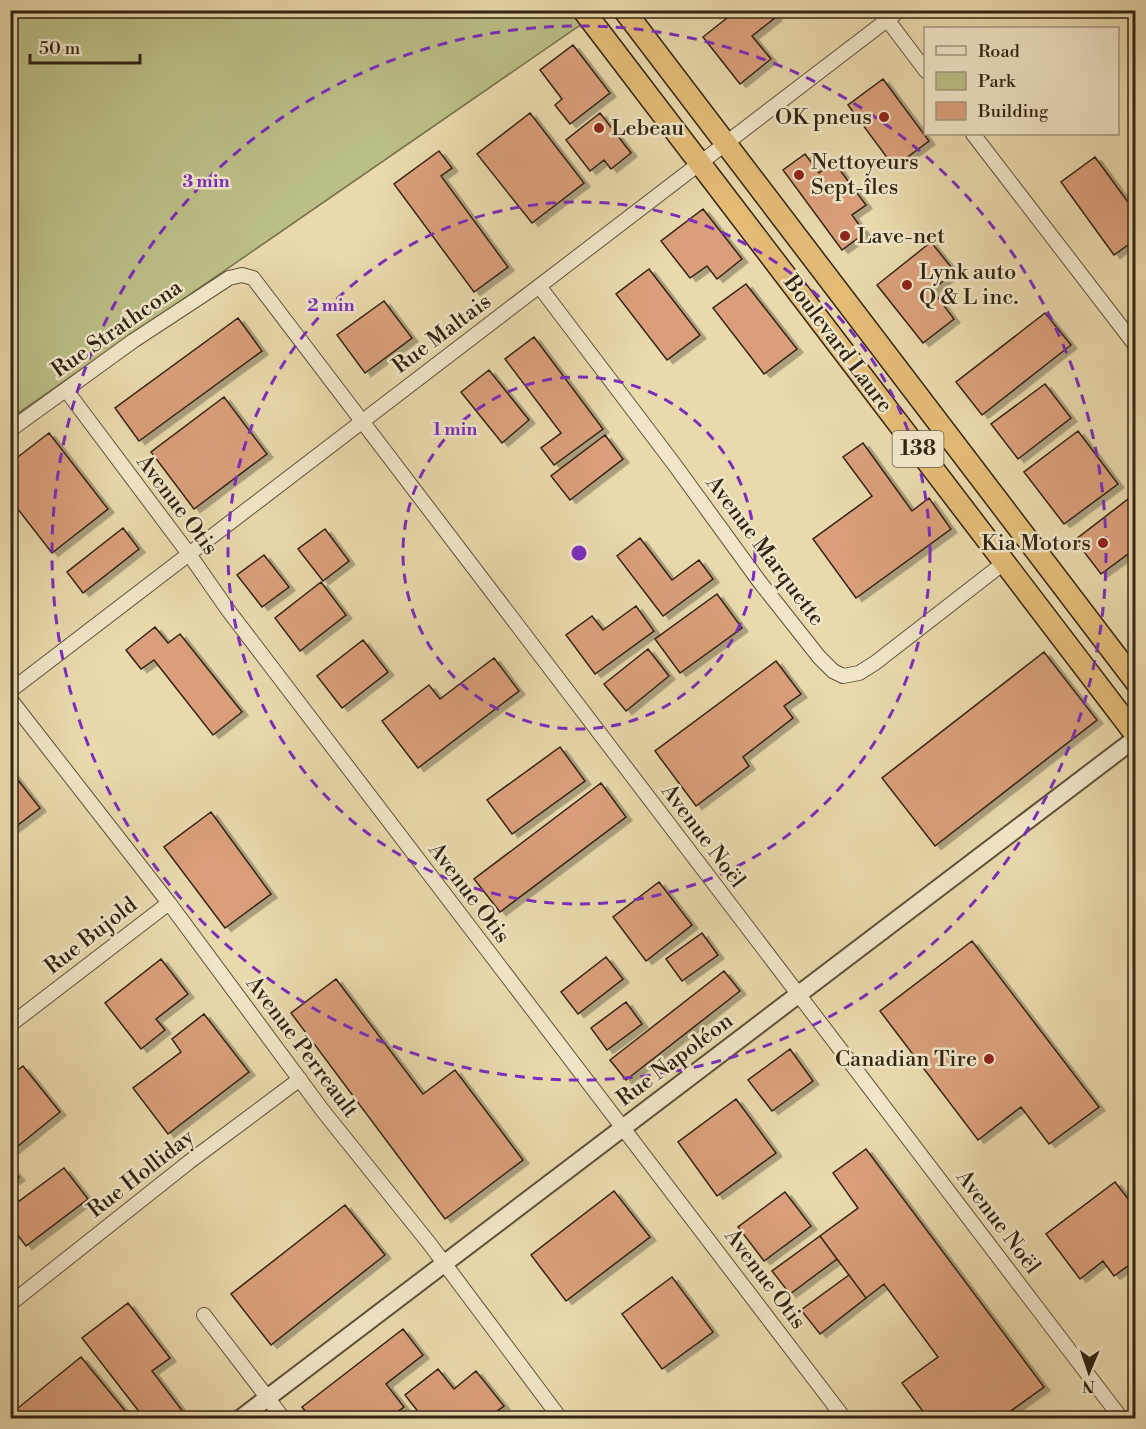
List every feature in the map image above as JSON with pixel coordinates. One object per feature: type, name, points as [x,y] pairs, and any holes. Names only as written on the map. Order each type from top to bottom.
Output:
[{"type":"highway","name":"Boulevard Laure","points":[[583,10],[1136,736]]},
{"type":"highway","name":"Boulevard Laure","points":[[624,10],[1136,682]]},
{"type":"street","name":"Rue Maltais","points":[[10,691],[726,142],[883,15],[900,10]]},
{"type":"street","points":[[883,15],[924,68]]},
{"type":"street","points":[[975,135],[1136,346]]},
{"type":"street","name":"Rue Strathcona","points":[[10,430],[134,340],[229,278],[242,275],[253,278]]},
{"type":"street","name":"Avenue Noël","points":[[253,278],[1121,1419]]},
{"type":"street","name":"Avenue Marquette","points":[[539,286],[759,581],[833,671],[843,676],[859,673],[875,663],[1005,562]]},
{"type":"street","name":"Avenue Otis","points":[[66,390],[189,554],[228,610],[524,1000],[624,1127],[844,1419]]},
{"type":"street","name":"Avenue Perreault","points":[[10,699],[169,903],[323,1112],[429,1243],[443,1265],[560,1419]]},
{"type":"street","name":"Rue Napoléon","points":[[242,1419],[1136,736]]},
{"type":"street","name":"Rue Bujold","points":[[10,1025],[169,903]]},
{"type":"street","name":"Rue Holliday","points":[[10,1304],[189,1162],[300,1079]]},
{"type":"street","points":[[204,1315],[283,1419]]},
{"type":"green space","points":[[583,10],[589,19],[11,418],[11,11]]},
{"type":"building","points":[[737,10],[771,10],[776,17],[752,36],[771,59],[740,84],[703,37]]},
{"type":"building","points":[[573,45],[610,93],[570,124],[555,105],[562,99],[540,70]]},
{"type":"building","points":[[883,79],[929,141],[894,167],[848,105]]},
{"type":"building","points":[[530,113],[584,183],[532,223],[477,154]]},
{"type":"building","points":[[600,113],[631,153],[611,169],[604,160],[590,171],[566,140]]},
{"type":"building","points":[[439,151],[452,168],[441,176],[508,267],[474,292],[394,184]]},
{"type":"building","points":[[805,154],[819,173],[834,162],[866,205],[852,215],[865,233],[842,250],[783,170]]},
{"type":"building","points":[[1095,157],[1136,213],[1136,239],[1114,255],[1061,182]]},
{"type":"building","points":[[703,209],[742,259],[717,279],[707,266],[690,278],[661,241]]},
{"type":"building","points":[[931,242],[955,272],[932,290],[954,319],[923,343],[877,285]]},
{"type":"building","points":[[649,269],[700,335],[667,360],[616,294]]},
{"type":"building","points":[[746,284],[797,349],[764,374],[713,308]]},
{"type":"building","points":[[384,301],[412,338],[365,373],[337,335]]},
{"type":"building","points":[[1045,313],[1071,345],[982,415],[956,382]]},
{"type":"building","points":[[238,318],[262,351],[139,441],[115,408]]},
{"type":"building","points":[[534,337],[603,429],[554,465],[541,448],[561,433],[505,359]]},
{"type":"building","points":[[489,370],[529,420],[502,443],[461,392]]},
{"type":"building","points":[[1045,384],[1071,418],[1018,459],[991,424]]},
{"type":"building","points":[[224,397],[267,454],[194,509],[151,452]]},
{"type":"building","points":[[1078,431],[1118,484],[1064,524],[1024,472]]},
{"type":"building","points":[[49,433],[108,509],[52,553],[10,499],[10,463]]},
{"type":"building","points":[[605,435],[623,459],[570,500],[551,476]]},
{"type":"building","points":[[863,443],[912,511],[929,498],[951,529],[856,598],[813,539],[872,496],[843,457]]},
{"type":"building","points":[[1128,499],[1136,509],[1136,548],[1101,574],[1075,540]]},
{"type":"building","points":[[123,528],[139,549],[83,593],[67,572]]},
{"type":"building","points":[[325,529],[349,561],[323,581],[298,549]]},
{"type":"building","points":[[640,538],[672,580],[699,560],[713,579],[663,616],[617,556]]},
{"type":"building","points":[[264,555],[289,587],[262,607],[237,575]]},
{"type":"building","points":[[321,582],[346,615],[300,651],[275,618]]},
{"type":"building","points":[[717,594],[742,628],[680,673],[655,639]]},
{"type":"building","points":[[636,606],[654,631],[595,674],[566,635],[592,616],[603,630]]},
{"type":"building","points":[[155,627],[168,643],[180,634],[242,712],[213,735],[154,660],[141,669],[126,650]]},
{"type":"building","points":[[363,640],[388,672],[342,708],[317,676]]},
{"type":"building","points":[[648,649],[669,676],[626,711],[604,684]]},
{"type":"building","points":[[1044,652],[1097,720],[935,846],[882,778]]},
{"type":"building","points":[[494,658],[519,691],[418,768],[382,721],[429,685],[440,699]]},
{"type":"building","points":[[776,661],[801,694],[784,706],[793,718],[743,757],[749,766],[696,806],[655,751]]},
{"type":"building","points":[[560,747],[585,781],[512,834],[487,800]]},
{"type":"building","points":[[10,770],[40,808],[10,831]]},
{"type":"building","points":[[601,783],[626,817],[500,912],[474,879]]},
{"type":"building","points":[[211,812],[271,894],[225,928],[164,847]]},
{"type":"building","points":[[659,882],[692,925],[646,961],[613,917]]},
{"type":"building","points":[[702,933],[718,955],[682,981],[666,959]]},
{"type":"building","name":"Canadian Tire","points":[[972,941],[1099,1107],[1049,1144],[1021,1107],[978,1140],[880,1011]]},
{"type":"building","points":[[606,957],[623,979],[578,1014],[561,992]]},
{"type":"building","points":[[161,959],[188,994],[156,1019],[165,1030],[141,1049],[105,1003]]},
{"type":"building","points":[[724,971],[740,991],[626,1080],[610,1060]]},
{"type":"building","points":[[336,979],[423,1094],[455,1070],[523,1160],[445,1219],[291,1013]]},
{"type":"building","points":[[626,1002],[642,1024],[607,1050],[591,1028]]},
{"type":"building","points":[[204,1014],[249,1072],[168,1134],[133,1088],[181,1052],[172,1039]]},
{"type":"building","points":[[790,1049],[813,1081],[772,1111],[748,1080]]},
{"type":"building","points":[[23,1066],[60,1112],[13,1150],[10,1148],[10,1076]]},
{"type":"building","points":[[736,1099],[776,1153],[717,1196],[678,1142]]},
{"type":"building","points":[[866,1149],[1044,1387],[1001,1418],[925,1418],[927,1417],[902,1383],[938,1357],[884,1284],[866,1298],[820,1236],[858,1208],[833,1173]]},
{"type":"building","points":[[10,1167],[19,1177],[10,1183]]},
{"type":"building","points":[[64,1168],[88,1199],[26,1246],[10,1225],[10,1208]]},
{"type":"building","points":[[1115,1182],[1136,1209],[1136,1260],[1114,1276],[1103,1261],[1080,1279],[1046,1234]]},
{"type":"building","points":[[614,1191],[650,1237],[566,1301],[531,1255]]},
{"type":"building","points":[[785,1192],[811,1226],[764,1261],[738,1227]]},
{"type":"building","points":[[345,1205],[385,1255],[271,1345],[231,1294]]},
{"type":"building","points":[[820,1236],[837,1259],[790,1294],[772,1271]]},
{"type":"building","points":[[849,1275],[866,1298],[820,1334],[801,1310]]},
{"type":"building","points":[[672,1277],[713,1332],[662,1369],[622,1314]]},
{"type":"building","points":[[128,1303],[170,1358],[152,1371],[184,1413],[177,1418],[144,1418],[82,1338]]},
{"type":"building","points":[[403,1329],[423,1355],[386,1384],[404,1407],[388,1418],[311,1418],[302,1407]]},
{"type":"building","points":[[81,1357],[131,1418],[18,1418],[13,1412]]},
{"type":"building","points":[[438,1369],[454,1389],[476,1371],[504,1406],[487,1418],[423,1418],[405,1395]]},
{"type":"place","name":"OK pneus","points":[[884,117]]},
{"type":"place","name":"Lebeau","points":[[599,128]]},
{"type":"place","name":"Nettoyeurs Sept-îles","points":[[799,175]]},
{"type":"place","name":"Lave-net","points":[[845,236]]},
{"type":"place","name":"Lynk auto Q & L inc.","points":[[907,285]]},
{"type":"place","name":"Kia Motors","points":[[1103,543]]},
{"type":"place","name":"Canadian Tire","points":[[989,1059]]}]
